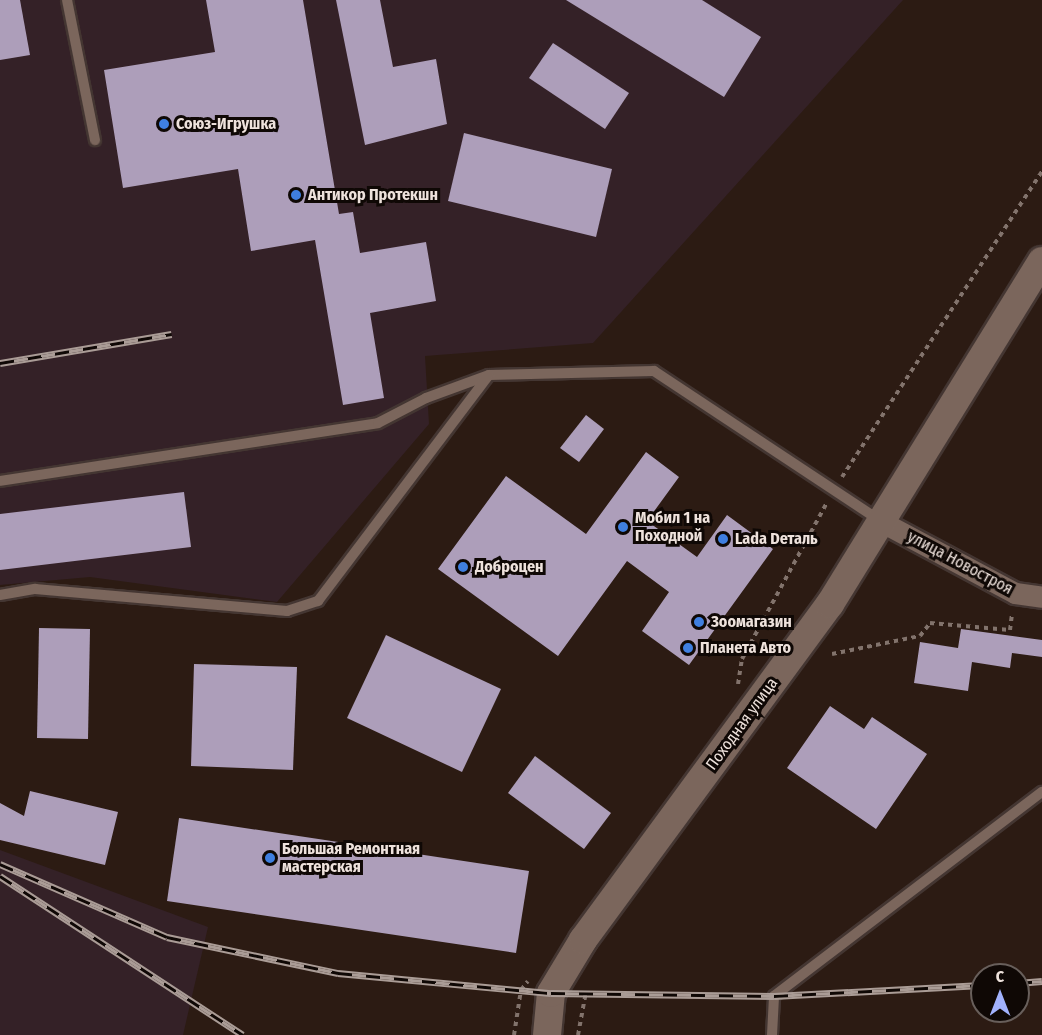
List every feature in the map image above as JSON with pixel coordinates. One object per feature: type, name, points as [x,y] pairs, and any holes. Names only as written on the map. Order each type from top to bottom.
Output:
[{"type":"main road","name":"Походная улица","points":[[546,1035],[550,993],[583,940],[830,604],[1042,261]]},
{"type":"street","name":"улица Новостроя","points":[[880,521],[1015,593],[1042,597]]},
{"type":"lane","points":[[67,0],[95,140]]},
{"type":"lane","points":[[0,481],[378,423],[426,398],[489,375],[654,371],[880,521]]},
{"type":"lane","points":[[0,595],[35,589],[287,610],[318,601],[489,375]]},
{"type":"lane","points":[[772,1035],[774,996],[1042,792]]},
{"type":"path","points":[[737,696],[742,659],[833,490],[1042,171]]},
{"type":"path","points":[[832,654],[920,636],[930,622],[1010,630],[1015,593]]},
{"type":"path","points":[[514,1035],[521,990],[535,971]]},
{"type":"path","points":[[578,1035],[586,992]]},
{"type":"shaded area","points":[[0,0],[903,0],[593,343],[425,356],[429,424],[277,602],[90,577],[0,585]]},
{"type":"shaded area","points":[[0,850],[208,927],[183,1035],[0,1035]]},
{"type":"building","points":[[0,0],[20,0],[30,55],[0,60]]},
{"type":"building","points":[[206,0],[303,0],[339,214],[353,212],[360,253],[426,242],[436,301],[370,313],[384,398],[343,405],[315,240],[251,251],[238,169],[123,188],[104,70],[215,52]]},
{"type":"building","points":[[336,0],[380,0],[393,67],[436,59],[447,124],[365,145]]},
{"type":"building","points":[[566,0],[702,0],[761,37],[724,97]]},
{"type":"building","points":[[553,43],[629,93],[605,129],[529,78]]},
{"type":"building","points":[[464,133],[612,169],[596,237],[448,201]]},
{"type":"building","points":[[586,415],[604,429],[579,462],[560,448]]},
{"type":"building","points":[[646,452],[679,477],[647,521],[697,557],[727,515],[773,549],[689,665],[642,631],[669,592],[627,561],[558,656],[438,569],[506,476],[586,534]]},
{"type":"building","points":[[184,492],[191,547],[0,570],[0,514]]},
{"type":"building","points":[[39,628],[90,629],[88,739],[37,738]]},
{"type":"building","points":[[961,629],[1042,640],[1042,657],[1012,653],[1010,668],[972,662],[968,691],[914,683],[920,642],[958,648]]},
{"type":"building","points":[[386,635],[501,689],[462,772],[347,718]]},
{"type":"building","points":[[194,664],[297,667],[293,770],[191,766]]},
{"type":"building","points":[[830,706],[864,729],[872,717],[927,754],[876,829],[787,768]]},
{"type":"building","points":[[535,756],[611,813],[584,849],[508,793]]},
{"type":"building","points":[[30,791],[118,812],[105,865],[0,840],[0,803],[24,816]]},
{"type":"building","points":[[179,818],[529,871],[516,953],[167,901]]},
{"type":"railway","points":[[0,363],[172,334]]},
{"type":"railway","points":[[0,864],[167,937],[338,973],[551,993],[774,996],[970,986]]},
{"type":"railway","points":[[0,876],[243,1035]]},
{"type":"railway","points":[[1030,982],[1042,981]]},
{"type":"place","name":"Союз-Игрушка","points":[[164,124]]},
{"type":"place","name":"Антикор Протекшн","points":[[296,195]]},
{"type":"place","name":"Мобил 1 на Походной","points":[[623,527]]},
{"type":"place","name":"Lada Dеталь","points":[[723,539]]},
{"type":"place","name":"Доброцен","points":[[463,567]]},
{"type":"place","name":"Зоомагазин","points":[[699,622]]},
{"type":"place","name":"Планета Авто","points":[[688,648]]},
{"type":"place","name":"Большая Ремонтная мастерская","points":[[270,858]]}]
